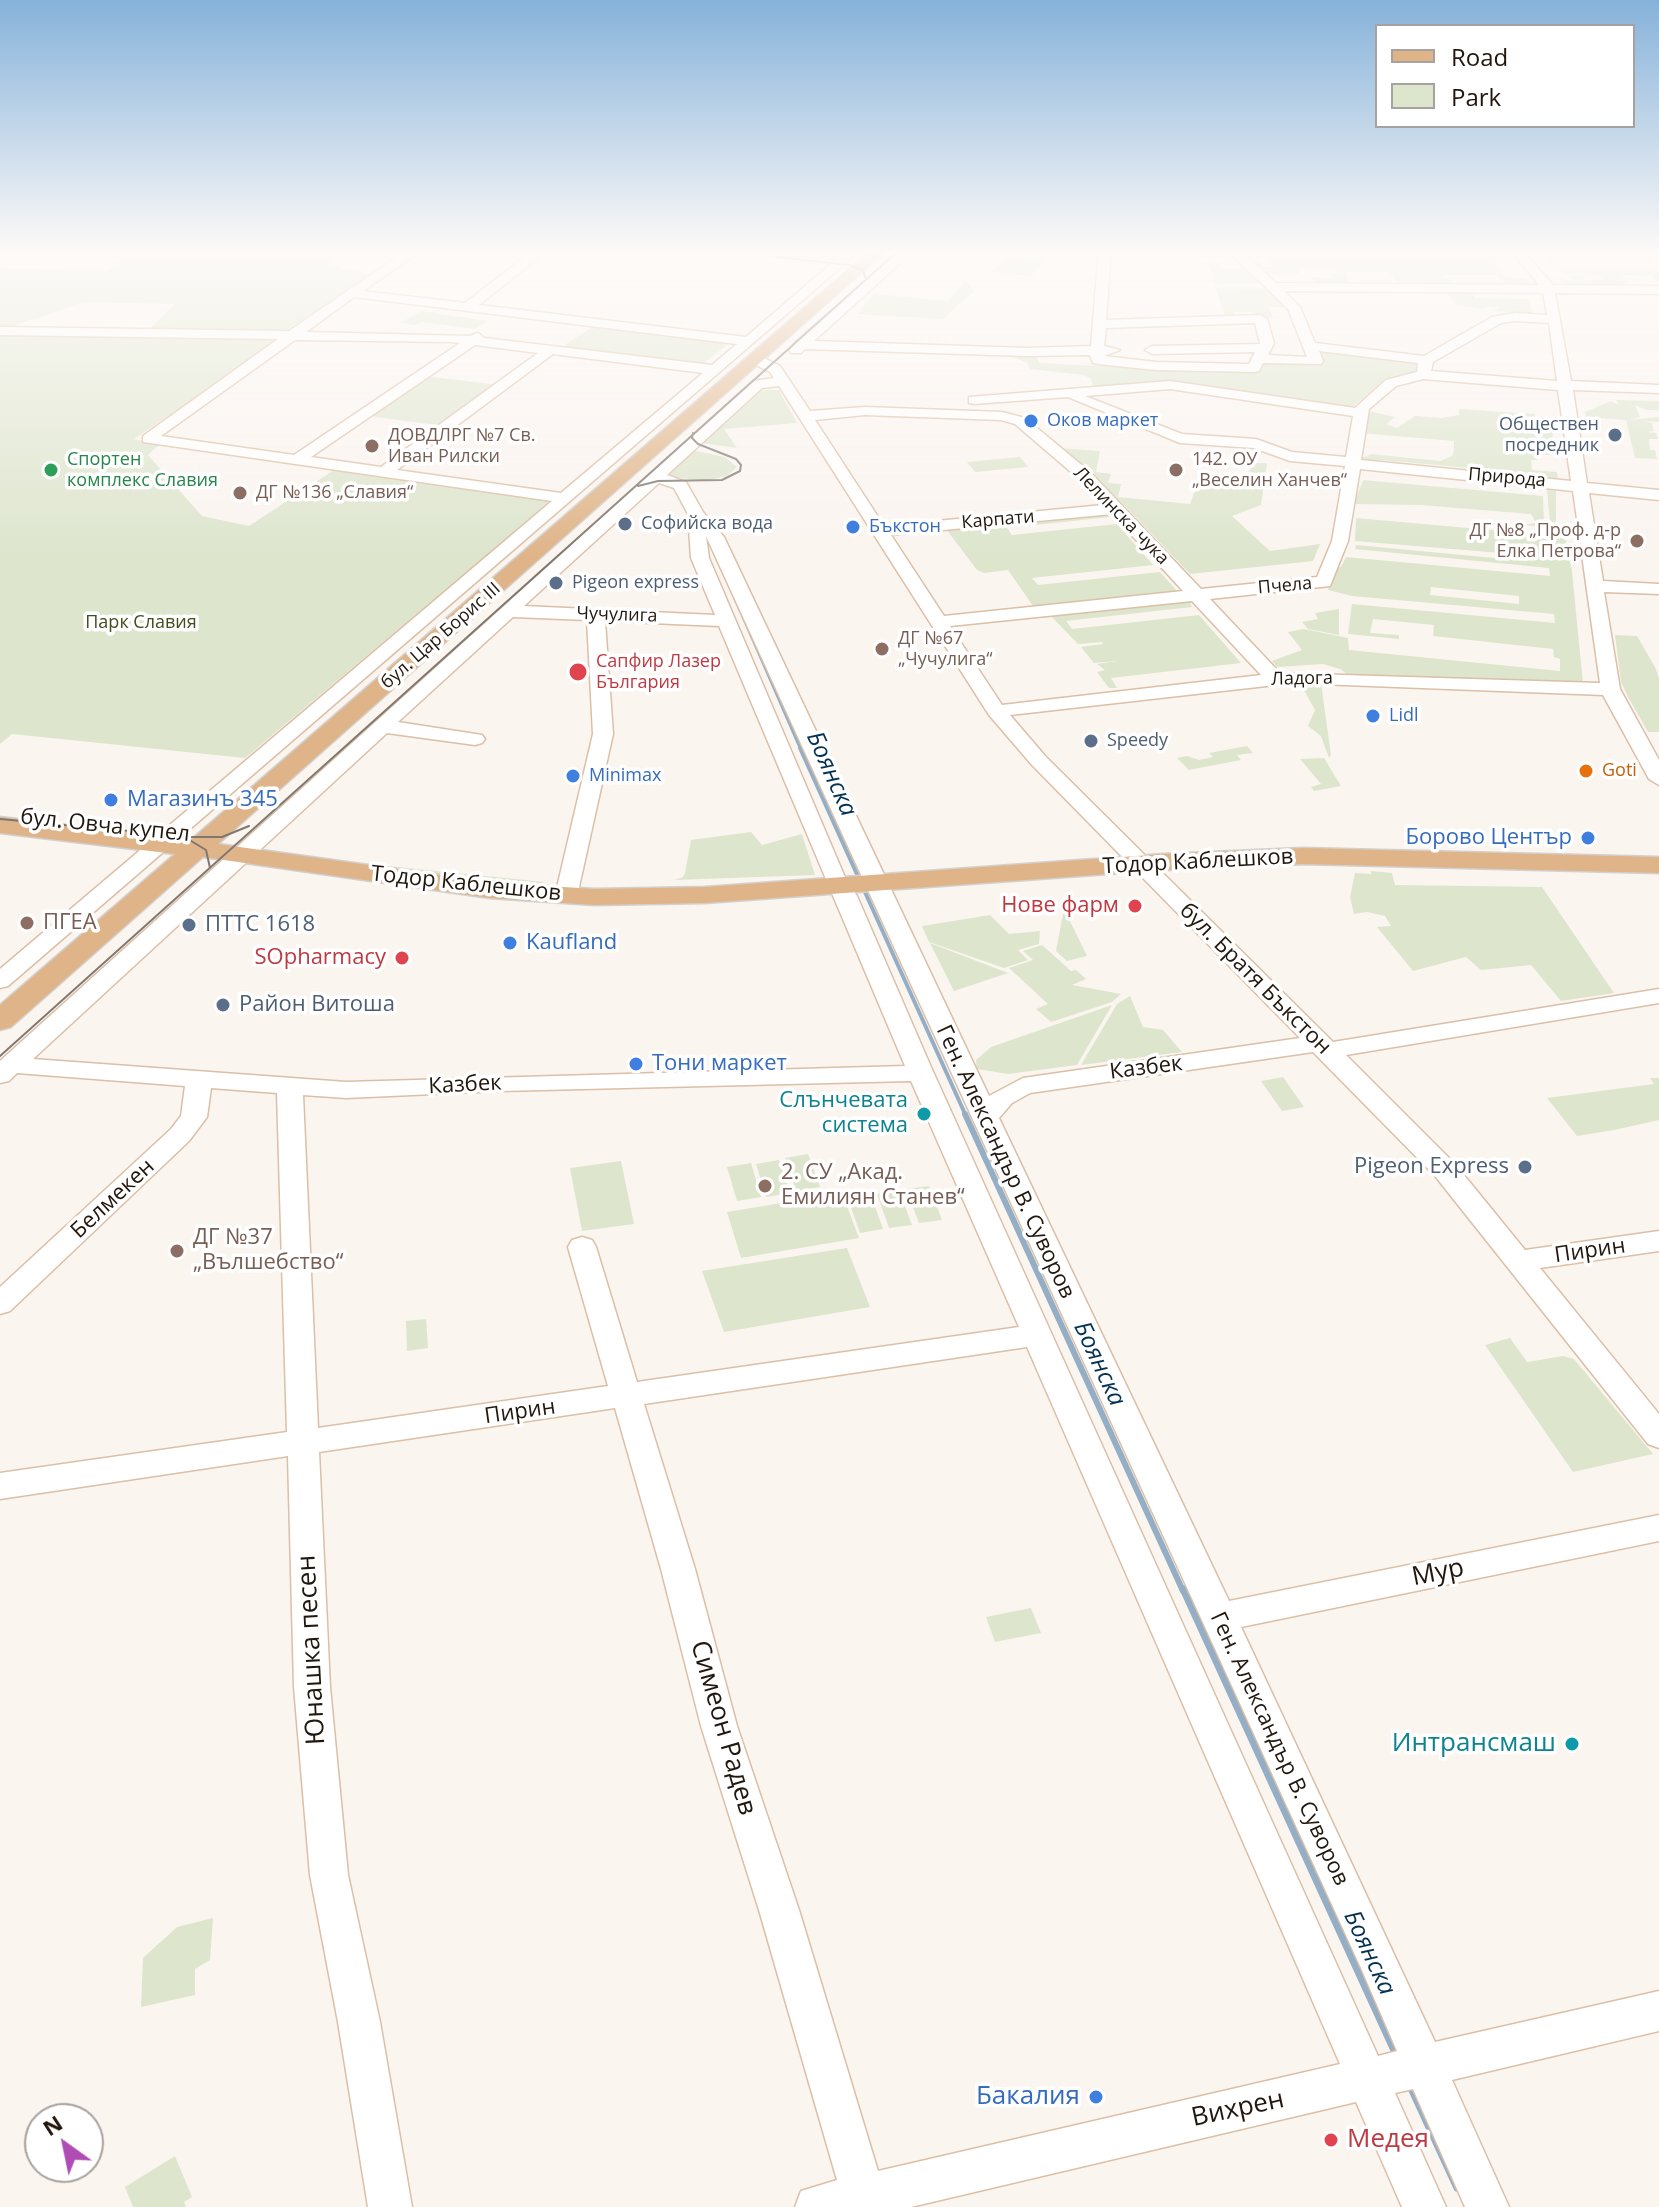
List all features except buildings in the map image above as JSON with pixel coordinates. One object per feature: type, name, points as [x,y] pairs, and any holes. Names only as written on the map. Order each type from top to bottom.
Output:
[{"type":"main road","name":"бул. Цар Борис III","points":[[0,1021],[186,840],[776,352]]},
{"type":"main road","name":"бул. Овча купел","points":[[0,816],[186,840]]},
{"type":"main road","name":"бул. Овча купел","points":[[0,825],[186,840]]},
{"type":"main road","name":"Тодор Каблешков","points":[[186,840],[490,890],[568,888],[705,895],[1142,864],[1352,855],[1558,865],[1659,865]]},
{"type":"street","points":[[267,352],[148,439],[564,498]]},
{"type":"street","points":[[295,461],[455,352]]},
{"type":"street","points":[[383,473],[547,352]]},
{"type":"street","points":[[566,352],[715,370]]},
{"type":"street","points":[[716,352],[766,362]]},
{"type":"street","name":"бул. Цар Борис III","points":[[5,1070],[758,384],[773,352]]},
{"type":"street","name":"бул. Цар Борис III","points":[[0,981],[186,840],[564,498],[715,370],[766,362],[787,352]]},
{"type":"street","points":[[1098,352],[1098,360],[1104,363],[1254,368],[1263,354],[1313,353],[1566,385],[1659,389]]},
{"type":"street","points":[[937,414],[939,406],[948,402],[1170,385],[1360,413],[1362,407],[1391,383],[1447,352]]},
{"type":"street","points":[[1560,352],[1610,689],[1658,777]]},
{"type":"street","name":"бул. Братя Бъкстон","points":[[766,362],[805,416],[996,711],[1039,761],[1445,1170],[1659,1436]]},
{"type":"street","name":"Природа","points":[[1068,394],[1180,438],[1256,444],[1290,456],[1659,495]]},
{"type":"street","name":"Лелинска чука","points":[[805,416],[865,411],[1002,416],[1020,421],[1084,475],[1274,678]]},
{"type":"street","name":"Пчела","points":[[938,622],[1324,582],[1340,541],[1355,463],[1360,413]]},
{"type":"street","name":"Ген. Александър В. Суворов","points":[[656,476],[680,485],[696,514],[716,537],[859,885],[921,1073],[1424,2207]]},
{"type":"street","name":"Карпати","points":[[880,531],[1116,509]]},
{"type":"street","name":"Ген. Александър В. Суворов","points":[[696,514],[700,558],[727,621],[859,885],[984,1119],[1375,1954],[1487,2207]]},
{"type":"street","points":[[1595,586],[1658,591]]},
{"type":"street","name":"Чучулига","points":[[507,611],[727,621]]},
{"type":"street","points":[[568,888],[603,734],[596,615]]},
{"type":"street","name":"Ладога","points":[[996,711],[1274,678],[1610,689]]},
{"type":"street","points":[[382,726],[475,739]]},
{"type":"street","name":"Казбек","points":[[984,1119],[1003,1097],[1023,1086],[1323,1047],[1659,996]]},
{"type":"street","name":"Казбек","points":[[5,1070],[346,1090],[501,1083],[921,1073]]},
{"type":"street","name":"Белмекен","points":[[0,1304],[180,1135],[194,1117],[199,1079]]},
{"type":"street","name":"Юнашка песен","points":[[290,1088],[312,1687],[329,1875],[359,2022],[390,2207]]},
{"type":"street","name":"Пирин","points":[[1520,1261],[1659,1241]]},
{"type":"street","name":"Симеон Радев","points":[[582,1247],[678,1569],[719,1726],[779,1910],[861,2203]]},
{"type":"street","name":"Пирин","points":[[0,1486],[1039,1335]]},
{"type":"street","name":"Мур","points":[[1217,1618],[1659,1528]]},
{"type":"street","name":"Вихрен","points":[[817,2207],[861,2203],[1659,2011]]},
{"type":"green space","name":"Парк Славия","points":[[0,352],[259,352],[134,439],[159,445],[148,455],[202,516],[249,526],[334,470],[551,501],[245,758],[12,734],[0,744]]},
{"type":"green space","points":[[591,352],[718,352],[700,366]]},
{"type":"green space","points":[[1005,352],[1033,354],[1040,363],[1226,372],[1257,370],[1266,360],[1282,361],[1284,365],[1293,365],[1292,361],[1319,362],[1317,352],[1344,352],[1417,360],[1418,368],[1416,373],[1388,380],[1351,408],[1165,383],[1094,390],[1091,379],[1084,375],[1030,369],[1027,363],[1003,356]]},
{"type":"green space","points":[[425,376],[499,385],[444,426],[368,416]]},
{"type":"green space","points":[[761,390],[779,390],[797,423],[724,429],[737,448],[701,443]]},
{"type":"green space","points":[[1616,400],[1659,401],[1659,410],[1646,410],[1635,405],[1640,417],[1630,420],[1659,417],[1659,422],[1644,421],[1652,423],[1654,431],[1647,432],[1656,433],[1658,439],[1649,439],[1650,450],[1655,450],[1657,459],[1635,458],[1626,420],[1586,417],[1585,412],[1611,401],[1619,405]]},
{"type":"green space","points":[[1459,409],[1535,414],[1535,417],[1553,426],[1552,455],[1536,454],[1537,460],[1531,460],[1532,470],[1557,472],[1558,479],[1536,477],[1536,474],[1380,460],[1379,465],[1361,463],[1362,458],[1371,454],[1440,461],[1452,456],[1454,450],[1454,441],[1360,433],[1365,410],[1395,417],[1386,424],[1397,428],[1415,416],[1442,418],[1459,415]]},
{"type":"green space","points":[[1060,448],[1100,451],[1096,472],[1111,474],[1108,483],[1121,484],[1118,497],[1190,504],[1196,488],[1211,489],[1212,484],[1246,485],[1252,463],[1267,463],[1261,505],[1232,516],[1270,551],[1320,544],[1313,561],[1190,574],[1124,505]]},
{"type":"green space","points":[[692,450],[725,457],[737,467],[727,476],[705,481],[666,476]]},
{"type":"green space","points":[[1020,457],[1028,467],[975,472],[967,462]]},
{"type":"green space","points":[[1363,480],[1543,496],[1544,523],[1550,523],[1547,490],[1556,491],[1556,524],[1565,537],[1572,571],[1583,684],[1351,677],[1340,669],[1323,664],[1277,667],[1272,661],[1302,650],[1288,632],[1304,629],[1348,638],[1349,650],[1560,671],[1560,659],[1554,657],[1553,649],[1433,636],[1434,625],[1373,619],[1370,633],[1399,635],[1399,639],[1348,634],[1352,604],[1555,623],[1554,614],[1352,596],[1328,590],[1332,567],[1341,567],[1346,557],[1550,576],[1549,568],[1355,549],[1356,545],[1526,561],[1533,559],[1525,555],[1355,541],[1356,518],[1547,535],[1546,527],[1522,525],[1536,523],[1531,514],[1421,505],[1354,504]],"holes":[[[1431,587],[1519,596],[1519,604],[1430,595]]]},
{"type":"green space","points":[[1107,512],[1111,517],[1007,528],[1012,535],[1117,524],[1153,565],[1032,578],[1038,585],[1160,572],[1178,592],[1033,606],[1008,570],[984,573],[977,570],[946,529]]},
{"type":"green space","points":[[1188,599],[1192,607],[1066,621],[1072,629],[1199,615],[1241,663],[1111,678],[1117,688],[1109,688],[1097,672],[1105,670],[1097,664],[1118,661],[1094,663],[1081,647],[1102,642],[1078,644],[1048,613]]},
{"type":"green space","points":[[1339,609],[1339,635],[1308,629],[1302,622],[1318,619],[1315,613]]},
{"type":"green space","points":[[1615,635],[1637,636],[1655,667],[1659,678],[1659,732],[1648,732],[1621,682]]},
{"type":"green space","points":[[1300,683],[1321,683],[1329,758],[1321,736],[1308,726],[1315,710]]},
{"type":"green space","points":[[1247,746],[1253,753],[1237,755],[1241,760],[1189,770],[1177,758],[1187,756],[1199,760],[1213,757],[1209,753]]},
{"type":"green space","points":[[1324,758],[1341,786],[1314,791],[1311,787],[1321,784],[1300,759]]},
{"type":"green space","points":[[751,832],[762,845],[802,834],[815,875],[674,880],[685,873],[691,840]]},
{"type":"green space","points":[[260,853],[544,882],[546,884],[401,874]]},
{"type":"green space","points":[[1371,871],[1392,873],[1395,885],[1542,887],[1614,993],[1561,1001],[1531,965],[1481,970],[1466,957],[1413,971],[1377,927],[1391,926],[1385,916],[1367,912],[1354,914],[1350,897],[1355,873],[1371,874]]},
{"type":"green space","points":[[1064,909],[1087,956],[1067,961],[1056,951]]},
{"type":"green space","points":[[990,915],[1009,934],[1040,931],[1039,944],[1018,950],[1028,960],[1004,968],[929,942],[922,926]]},
{"type":"green space","points":[[930,943],[1008,973],[954,991]]},
{"type":"green space","points":[[1042,945],[1071,971],[1076,970],[1086,979],[1072,985],[1121,994],[1112,1002],[1051,1022],[1036,1009],[1048,1004],[1009,968],[1033,960],[1023,951]]},
{"type":"green space","points":[[1130,996],[1143,1027],[1163,1030],[1182,1052],[1081,1065],[1117,1004]]},
{"type":"green space","points":[[1112,1005],[1077,1065],[1008,1074],[977,1069],[976,1060],[991,1047]]},
{"type":"green space","points":[[1283,1077],[1304,1107],[1282,1111],[1261,1081]]},
{"type":"green space","points":[[1650,1078],[1659,1078],[1659,1120],[1614,1130],[1577,1136],[1547,1098],[1654,1084]]},
{"type":"green space","points":[[808,1154],[820,1187],[796,1191],[785,1158]]},
{"type":"green space","points":[[779,1160],[790,1193],[766,1197],[756,1164]]},
{"type":"green space","points":[[621,1161],[634,1224],[582,1231],[570,1168]]},
{"type":"green space","points":[[751,1163],[761,1197],[737,1201],[727,1167]]},
{"type":"green space","points":[[929,1186],[942,1220],[919,1223],[906,1189]]},
{"type":"green space","points":[[899,1191],[912,1225],[889,1228],[877,1194]]},
{"type":"green space","points":[[842,1193],[859,1238],[741,1258],[727,1212]]},
{"type":"green space","points":[[871,1195],[883,1229],[860,1233],[848,1199]]},
{"type":"green space","points":[[847,1248],[870,1307],[724,1332],[702,1271]]},
{"type":"green space","points":[[426,1319],[428,1348],[407,1351],[406,1321]]},
{"type":"green space","points":[[1510,1338],[1527,1362],[1563,1356],[1574,1359],[1653,1454],[1573,1472],[1485,1345]]},
{"type":"green space","points":[[1031,1608],[1041,1633],[995,1642],[986,1617]]},
{"type":"green space","points":[[213,1918],[210,1960],[195,1969],[195,1995],[141,2007],[143,1958],[177,1927]]},
{"type":"green space","points":[[175,2156],[192,2197],[184,2202],[186,2207],[133,2207],[125,2187]]},
{"type":"waterway","name":"Боянска","points":[[730,587],[801,750]]},
{"type":"waterway","name":"Боянска","points":[[800,748],[966,1116]]},
{"type":"waterway","name":"Боянска","points":[[965,1114],[1183,1591]]},
{"type":"waterway","name":"Боянска","points":[[1183,1589],[1397,2057]]},
{"type":"waterway","name":"Боянска","points":[[1409,2084],[1457,2188]]},
{"type":"tram line","points":[[693,435],[785,352]]},
{"type":"tram line","points":[[210,868],[693,435]]},
{"type":"tram line","points":[[638,486],[658,481],[722,480],[740,471],[741,465],[736,459],[698,444],[693,435]]},
{"type":"tram line","points":[[0,819],[183,836],[206,850],[210,868]]},
{"type":"tram line","points":[[188,837],[222,837],[249,826]]},
{"type":"tram line","points":[[0,1056],[210,868]]},
{"type":"place","name":"Оков маркет","points":[[1031,421]]},
{"type":"place","name":"Обществен посредник","points":[[1615,435]]},
{"type":"place","name":"ДОВДЛРГ №7 Св. Иван Рилски","points":[[372,446]]},
{"type":"place","name":"Спортен комплекс Славия","points":[[51,470]]},
{"type":"place","name":"142. ОУ „Веселин Ханчев“","points":[[1176,470]]},
{"type":"place","name":"ДГ №136 „Славия“","points":[[240,493]]},
{"type":"place","name":"Софийска вода","points":[[625,524]]},
{"type":"place","name":"Бъкстон","points":[[853,527]]},
{"type":"place","name":"ДГ №8 „Проф. д-р Елка Петрова“","points":[[1637,541]]},
{"type":"place","name":"Pigeon express","points":[[556,583]]},
{"type":"place","name":"ДГ №67 „Чучулига“","points":[[882,649]]},
{"type":"place","name":"Сапфир Лазер България","points":[[578,672]]},
{"type":"place","name":"Lidl","points":[[1373,716]]},
{"type":"place","name":"Speedy","points":[[1091,741]]},
{"type":"place","name":"Goti","points":[[1586,771]]},
{"type":"place","name":"Minimax","points":[[573,776]]},
{"type":"place","name":"Магазинъ 345","points":[[111,800]]},
{"type":"place","name":"Борово Център","points":[[1588,838]]},
{"type":"place","name":"Нове фарм","points":[[1135,906]]},
{"type":"place","name":"ПГЕА","points":[[27,923]]},
{"type":"place","name":"ПТТС 1618","points":[[189,925]]},
{"type":"place","name":"Kaufland","points":[[510,943]]},
{"type":"place","name":"SOpharmacy","points":[[402,958]]},
{"type":"place","name":"Район Витоша","points":[[223,1005]]},
{"type":"place","name":"Тони маркет","points":[[636,1064]]},
{"type":"place","name":"Слънчевата система","points":[[924,1114]]},
{"type":"place","name":"Pigeon Express","points":[[1525,1167]]},
{"type":"place","name":"2. СУ „Акад. Емилиян Станев“","points":[[765,1186]]},
{"type":"place","name":"ДГ №37 „Вълшебство“","points":[[177,1251]]},
{"type":"place","name":"Интрансмаш","points":[[1572,1744]]},
{"type":"place","name":"Бакалия","points":[[1096,2097]]},
{"type":"place","name":"Медея","points":[[1331,2140]]}]
